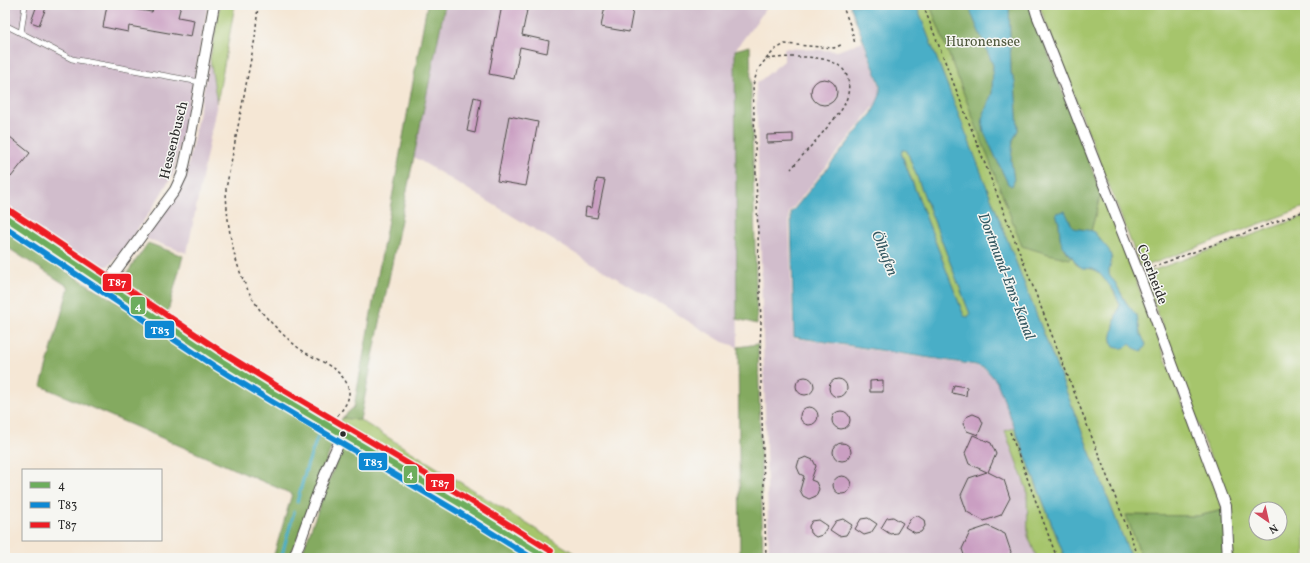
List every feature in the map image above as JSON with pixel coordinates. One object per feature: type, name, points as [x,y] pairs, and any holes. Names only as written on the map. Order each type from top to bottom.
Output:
[{"type":"street","name":"Hessenbusch","points":[[106,284],[175,190],[182,175],[190,139],[214,5]]},
{"type":"street","name":"Coerheide","points":[[1034,5],[1138,272],[1225,506],[1228,558]]},
{"type":"street","points":[[5,217],[218,359],[462,505],[547,558]]},
{"type":"street","points":[[294,558],[325,474],[343,434]]},
{"type":"lane","points":[[21,33],[25,5]]},
{"type":"lane","points":[[5,25],[72,59],[200,82]]},
{"type":"path","points":[[258,5],[255,38],[226,189],[227,214],[232,250],[244,280],[261,311],[296,346],[336,371],[345,380],[348,390],[348,400],[344,408],[334,418],[330,427]]},
{"type":"path","points":[[842,5],[851,27],[855,44]]},
{"type":"path","points":[[923,5],[1138,558],[1148,555],[1161,558]]},
{"type":"path","points":[[766,558],[760,348],[761,324],[753,85],[756,73],[766,59],[776,49],[785,44],[834,48],[843,44]]},
{"type":"path","points":[[766,59],[784,57],[828,60],[843,68],[849,82],[848,97],[845,104],[836,117],[791,169]]},
{"type":"path","points":[[1138,272],[1305,211]]},
{"type":"path","points":[[1010,432],[1057,558]]},
{"type":"shaded area","points":[[5,5],[208,5],[191,95],[173,174],[152,209],[110,265],[98,269],[86,263],[5,209]]},
{"type":"shaded area","points":[[445,5],[769,5],[735,50],[738,347],[723,342],[414,157]]},
{"type":"shaded area","points":[[863,41],[879,84],[880,95],[875,105],[865,118],[789,213],[793,338],[976,366],[986,370],[997,382],[1014,428],[1005,432],[1027,490],[1028,536],[1037,558],[769,558],[756,84],[784,61],[784,48],[838,51]]},
{"type":"shaded area","points":[[210,59],[217,103],[187,253],[144,238],[186,175]]},
{"type":"green space","points":[[220,5],[235,5],[217,103],[210,59]]},
{"type":"green space","points":[[427,5],[445,5],[360,420],[342,418],[354,407]]},
{"type":"green space","points":[[916,5],[930,5],[1022,246],[1070,259],[1072,257],[1079,266],[1093,269],[1100,273],[1110,286],[1120,305],[1116,315],[1111,341],[1114,347],[1130,344],[1146,345],[1140,332],[1139,325],[1109,274],[1112,259],[1093,231],[1091,231],[1101,193],[1122,244],[1223,510],[1198,516],[1126,515],[1142,558],[1131,558]]},
{"type":"green space","points":[[930,5],[969,5],[993,65],[992,93],[982,119],[984,132],[1008,184],[1012,186],[1014,181],[1011,160],[1013,140],[1018,130],[1015,82],[1011,73],[1009,5],[1030,5],[1101,193],[1091,231],[1073,228],[1065,212],[1056,213],[1059,223],[1060,237],[1064,249],[1072,257],[1070,259],[1022,246]]},
{"type":"green space","points":[[1039,5],[1305,5],[1305,207],[1141,268]]},
{"type":"green space","points":[[750,46],[757,324],[737,319],[735,50]]},
{"type":"green space","points":[[905,149],[970,314],[967,318],[964,316],[901,152]]},
{"type":"green space","points":[[1305,216],[1305,558],[1235,558],[1232,555],[1227,503],[1143,274]]},
{"type":"green space","points":[[5,230],[72,275],[336,435],[290,558],[273,558],[292,494],[41,386],[69,287],[5,246]]},
{"type":"green space","points":[[148,243],[183,256],[167,315],[120,283]]},
{"type":"green space","points":[[758,344],[763,558],[740,558],[738,347]]},
{"type":"green space","points":[[342,418],[360,420],[582,558],[554,558],[339,427]]},
{"type":"green space","points":[[1014,428],[1065,558],[1037,558],[1028,536],[1027,490],[1005,431]]},
{"type":"green space","points":[[344,441],[533,558],[300,558]]},
{"type":"green space","points":[[1223,510],[1232,555],[1235,558],[1142,558],[1126,515],[1198,516]]},
{"type":"water","points":[[850,5],[916,5],[1131,558],[1065,558],[997,382],[986,369],[976,365],[794,337],[791,213],[872,113],[880,95],[880,84]],"holes":[[[903,150],[907,151],[970,314],[968,317],[964,316],[901,153]]]},
{"type":"water","points":[[969,5],[1009,5],[1011,73],[1015,82],[1018,130],[1013,140],[1011,160],[1014,181],[1012,186],[1008,184],[984,132],[982,119],[992,93],[993,65]]},
{"type":"water","points":[[1065,211],[1073,228],[1093,231],[1109,250],[1112,259],[1109,274],[1125,301],[1137,316],[1140,332],[1146,345],[1142,351],[1134,348],[1130,344],[1122,348],[1114,347],[1111,341],[1116,315],[1120,305],[1114,291],[1099,273],[1093,269],[1082,268],[1062,246],[1056,213]]},
{"type":"building","points":[[37,5],[46,8],[39,25],[31,22]]},
{"type":"building","points":[[107,5],[133,5],[133,9],[152,12],[154,5],[181,5],[178,17],[194,20],[191,37],[129,26],[128,32],[103,27]]},
{"type":"building","points":[[502,5],[528,5],[522,35],[549,41],[547,53],[520,47],[514,79],[489,74]]},
{"type":"building","points":[[605,5],[634,5],[629,32],[601,27]]},
{"type":"building","points":[[824,79],[833,83],[837,92],[833,101],[824,105],[815,101],[811,92],[815,83]]},
{"type":"building","points":[[474,97],[481,99],[475,133],[467,131]]},
{"type":"building","points":[[509,116],[538,122],[526,186],[497,181]]},
{"type":"building","points":[[5,133],[30,153],[11,177],[5,172]]},
{"type":"building","points":[[793,134],[793,142],[767,143],[767,135]]},
{"type":"building","points":[[597,179],[605,180],[597,218],[585,216],[586,207],[592,208]]},
{"type":"building","points":[[805,377],[809,378],[813,382],[813,390],[809,394],[805,395],[801,394],[797,390],[796,386],[797,382],[801,378]]},
{"type":"building","points":[[838,379],[842,380],[846,384],[846,392],[842,396],[838,397],[834,396],[830,392],[829,388],[830,384],[834,380]]},
{"type":"building","points":[[883,380],[883,392],[870,392],[870,381]]},
{"type":"building","points":[[954,385],[967,387],[966,396],[952,393]]},
{"type":"building","points":[[809,407],[813,408],[817,412],[817,420],[813,424],[809,425],[805,424],[801,420],[800,416],[801,412],[805,408]]},
{"type":"building","points":[[841,411],[847,414],[850,420],[847,426],[841,429],[835,426],[832,420],[835,414]]},
{"type":"building","points":[[973,414],[980,417],[983,423],[978,435],[967,431],[963,424],[966,417]]},
{"type":"building","points":[[973,435],[991,443],[996,454],[988,472],[1004,480],[1010,498],[1001,515],[984,521],[967,512],[961,495],[969,478],[987,472],[969,464],[965,453]]},
{"type":"building","points":[[842,443],[846,444],[850,448],[850,456],[846,460],[842,461],[838,460],[834,456],[833,452],[834,448],[838,444]]},
{"type":"building","points":[[806,457],[813,460],[816,466],[811,480],[816,482],[819,489],[816,496],[809,499],[803,496],[800,490],[804,476],[800,474],[797,467],[799,460]]},
{"type":"building","points":[[842,476],[846,477],[850,481],[850,489],[846,493],[842,494],[838,493],[834,489],[833,485],[834,481],[838,477]]},
{"type":"building","points":[[918,516],[924,520],[925,526],[921,532],[915,533],[905,527],[912,517]]},
{"type":"building","points":[[893,517],[903,523],[897,533],[890,534],[881,528],[887,518]]},
{"type":"building","points":[[868,518],[877,524],[871,533],[864,535],[855,529],[861,519]]},
{"type":"building","points":[[843,519],[852,525],[846,535],[839,536],[830,530],[836,521]]},
{"type":"building","points":[[819,520],[828,526],[822,535],[816,537],[810,533],[809,526],[812,521]]},
{"type":"building","points":[[988,526],[1005,534],[1011,552],[1008,558],[965,558],[962,549],[970,532]]},
{"type":"waterway","points":[[297,502],[307,466],[319,433]]},
{"type":"waterway","points":[[281,558],[294,512]]},
{"type":"transit line","name":"T87","points":[[9,210],[222,352],[466,498],[551,551]]},
{"type":"transit line","name":"4","points":[[5,217],[218,359],[462,505],[547,558]]},
{"type":"transit line","name":"T83","points":[[5,227],[214,366],[532,558]]},
{"type":"park label","name":"Huronensee","points":[[983,41]]},
{"type":"water label","name":"Ölhafen","points":[[885,253]]},
{"type":"water label","name":"Dortmund-Ems-Kanal","points":[[1007,276]]}]
